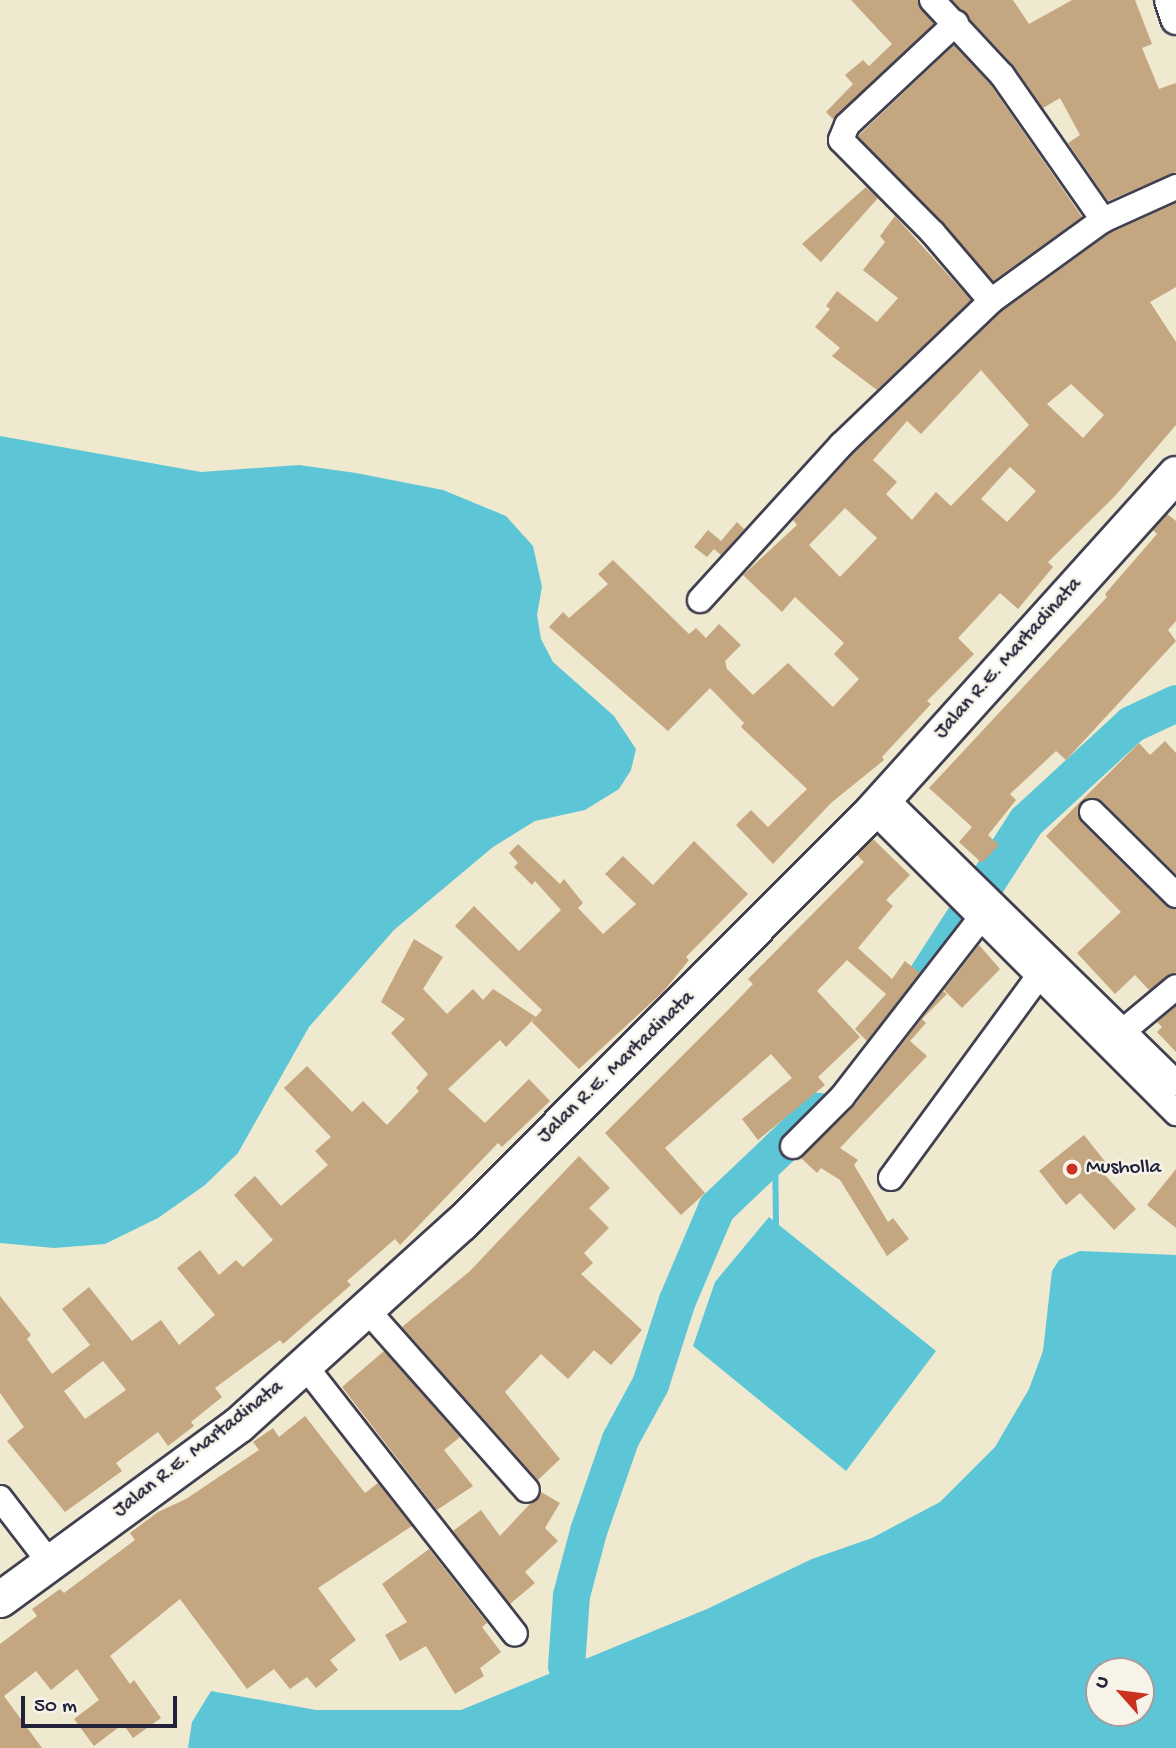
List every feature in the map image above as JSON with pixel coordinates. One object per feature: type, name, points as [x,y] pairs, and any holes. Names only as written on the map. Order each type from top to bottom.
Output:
[{"type":"highway","name":"Jalan R.E. Martadinata","points":[[0,1599],[239,1424],[368,1311],[737,951],[878,804],[1176,474]]},
{"type":"main road","points":[[1170,0],[1176,19]]},
{"type":"street","points":[[932,0],[1002,75],[1103,220]]},
{"type":"street","points":[[956,23],[847,125],[841,140],[933,233],[991,301]]},
{"type":"street","points":[[700,600],[841,444],[991,301],[1103,220],[1176,187]]},
{"type":"street","points":[[878,804],[958,881],[1040,976],[1176,1113]]},
{"type":"street","points":[[1092,812],[1176,895]]},
{"type":"street","points":[[983,910],[1122,1031],[1176,1083]]},
{"type":"street","points":[[793,1146],[842,1097],[983,910]]},
{"type":"street","points":[[891,1178],[1040,976]]},
{"type":"street","points":[[1122,1031],[1176,987]]},
{"type":"street","points":[[368,1311],[527,1490]]},
{"type":"street","points":[[305,1366],[514,1634]]},
{"type":"street","points":[[0,1498],[50,1563]]},
{"type":"water","points":[[0,436],[201,472],[299,465],[356,473],[443,490],[506,516],[533,546],[542,587],[537,615],[541,639],[553,662],[614,716],[636,749],[631,770],[619,789],[585,810],[535,821],[493,847],[394,930],[309,1027],[238,1153],[205,1185],[158,1218],[105,1244],[54,1248],[0,1243]]},
{"type":"water","points":[[769,1217],[936,1351],[846,1471],[693,1346],[715,1282]]},
{"type":"water","points":[[1080,1251],[1176,1255],[1176,1748],[188,1748],[192,1722],[211,1691],[316,1710],[461,1710],[707,1609],[812,1559],[872,1538],[940,1502],[995,1447],[1029,1389],[1043,1351],[1052,1271],[1059,1260]]},
{"type":"building","points":[[851,0],[918,0],[934,24],[833,119],[826,112],[853,84],[845,75],[863,60],[869,66],[892,44]]},
{"type":"building","points":[[952,0],[1013,0],[1029,24],[1072,0],[1135,0],[1152,44],[1142,48],[1159,89],[1176,83],[1176,172],[1108,201],[1068,143],[1080,135],[1060,98],[1043,108],[1013,65]]},
{"type":"building","points":[[954,45],[990,84],[1082,217],[993,281],[858,136]]},
{"type":"building","points":[[866,187],[878,198],[821,262],[802,244]]},
{"type":"building","points":[[1176,203],[1176,287],[1150,302],[1176,342],[1176,425],[1114,497],[1048,562],[1053,567],[1018,609],[1000,593],[958,638],[974,654],[927,701],[931,704],[882,757],[884,760],[831,803],[773,864],[736,825],[751,810],[768,827],[807,789],[741,727],[744,723],[710,688],[668,731],[549,627],[563,612],[569,618],[608,584],[598,574],[613,560],[689,634],[696,628],[706,638],[719,624],[741,645],[725,661],[727,669],[753,695],[788,663],[833,707],[859,679],[834,654],[844,643],[795,597],[782,612],[743,575],[797,525],[793,520],[852,455],[1001,312],[1110,233]],"holes":[[[981,370],[1029,425],[951,506],[936,492],[912,520],[886,494],[897,482],[873,460],[907,421],[921,434]],[[1071,384],[1104,415],[1083,438],[1047,404]],[[1010,467],[1036,491],[1007,522],[981,499]],[[845,508],[877,538],[840,577],[809,545]]]},
{"type":"building","points":[[895,216],[971,300],[877,390],[832,356],[840,348],[815,327],[830,309],[826,306],[837,291],[877,322],[898,298],[863,270],[885,242],[880,236]]},
{"type":"building","points":[[1167,514],[1176,521],[1176,621],[1168,630],[1176,641],[1066,760],[1056,751],[1010,794],[1016,800],[988,835],[999,845],[982,863],[959,842],[972,827],[929,788],[1107,597],[1105,594],[1157,534],[1153,530]]},
{"type":"building","points":[[737,522],[744,529],[721,555],[714,549],[707,557],[694,547],[708,530],[721,541]]},
{"type":"building","points":[[1165,741],[1176,753],[1176,874],[1102,801],[1087,798],[1078,809],[1082,823],[1166,906],[1176,909],[1176,972],[1149,990],[1135,975],[1115,994],[1077,953],[1121,912],[1046,836],[1139,743],[1150,755]]},
{"type":"building","points":[[873,839],[910,875],[886,900],[893,906],[858,948],[892,979],[905,961],[920,973],[867,1041],[855,1029],[886,994],[847,960],[817,991],[860,1037],[818,1077],[825,1085],[758,1140],[742,1119],[792,1078],[771,1054],[665,1148],[705,1193],[681,1215],[605,1133],[753,984],[748,979],[864,862],[857,855]]},
{"type":"building","points":[[694,841],[748,894],[686,957],[689,960],[663,992],[579,1069],[532,1022],[542,1010],[455,926],[474,906],[519,951],[561,910],[535,881],[532,885],[514,867],[518,863],[509,853],[518,844],[560,884],[564,879],[583,903],[578,908],[603,934],[636,904],[605,874],[623,856],[653,885]]},
{"type":"building","points":[[414,939],[443,957],[423,989],[447,1014],[473,989],[483,1000],[493,989],[536,1017],[506,1047],[500,1040],[448,1089],[485,1123],[529,1079],[550,1101],[502,1147],[498,1143],[400,1245],[395,1239],[347,1281],[351,1285],[283,1344],[280,1340],[215,1388],[222,1397],[191,1422],[194,1426],[168,1446],[158,1432],[116,1463],[122,1471],[65,1512],[7,1441],[24,1427],[0,1393],[0,1296],[31,1335],[27,1339],[52,1374],[90,1345],[62,1309],[89,1287],[132,1341],[161,1320],[179,1345],[215,1315],[177,1268],[200,1250],[219,1275],[236,1260],[243,1267],[273,1240],[234,1195],[255,1176],[281,1206],[328,1165],[315,1151],[331,1137],[284,1088],[307,1066],[352,1112],[363,1101],[387,1125],[419,1091],[416,1088],[428,1074],[391,1033],[405,1019],[381,1002]],"holes":[[[103,1361],[126,1390],[85,1419],[64,1391]]]},
{"type":"building","points":[[979,945],[1000,969],[962,1008],[944,990]]},
{"type":"building","points":[[943,991],[947,994],[922,1019],[926,1023],[910,1041],[927,1056],[840,1148],[858,1160],[854,1165],[888,1222],[893,1218],[909,1239],[887,1256],[840,1180],[821,1168],[817,1173],[801,1158],[854,1106]]},
{"type":"building","points":[[1176,1006],[1176,1052],[1157,1032],[1162,1027],[1157,1022]]},
{"type":"building","points":[[1084,1135],[1111,1169],[1104,1174],[1136,1209],[1114,1230],[1080,1193],[1066,1205],[1039,1171]]},
{"type":"building","points":[[579,1156],[610,1188],[589,1208],[609,1228],[584,1253],[593,1263],[581,1274],[642,1330],[611,1365],[594,1350],[568,1379],[541,1354],[505,1392],[560,1459],[538,1480],[402,1327],[470,1271]]},
{"type":"building","points":[[1176,1169],[1176,1228],[1147,1205]]},
{"type":"building","points":[[384,1351],[460,1437],[444,1450],[473,1486],[437,1510],[342,1387]]},
{"type":"building","points":[[305,1416],[365,1493],[378,1483],[412,1526],[318,1588],[356,1640],[330,1660],[338,1670],[316,1688],[307,1677],[290,1689],[274,1669],[247,1689],[180,1599],[110,1656],[130,1684],[134,1680],[161,1718],[133,1738],[123,1724],[94,1746],[74,1719],[99,1700],[77,1669],[51,1690],[36,1671],[4,1696],[42,1748],[0,1748],[0,1644],[37,1616],[32,1609],[60,1589],[64,1593],[135,1540],[130,1533],[158,1512],[186,1499],[259,1450],[253,1442],[273,1428],[279,1437]]},
{"type":"building","points":[[541,1492],[560,1503],[545,1528],[558,1541],[525,1572],[535,1583],[510,1604],[453,1531],[481,1510],[500,1536]]},
{"type":"building","points":[[429,1549],[487,1623],[482,1627],[501,1652],[480,1668],[484,1676],[455,1694],[426,1646],[400,1661],[385,1635],[407,1622],[382,1584]]},
{"type":"waterway","points":[[917,990],[1026,821],[1131,724],[1176,703]]},
{"type":"waterway","points":[[566,1666],[571,1595],[588,1531],[620,1439],[650,1384],[677,1300],[716,1208],[818,1111]]},
{"type":"waterway","points":[[775,1150],[776,1223]]},
{"type":"place","name":"Musholla","points":[[1072,1169]]}]
